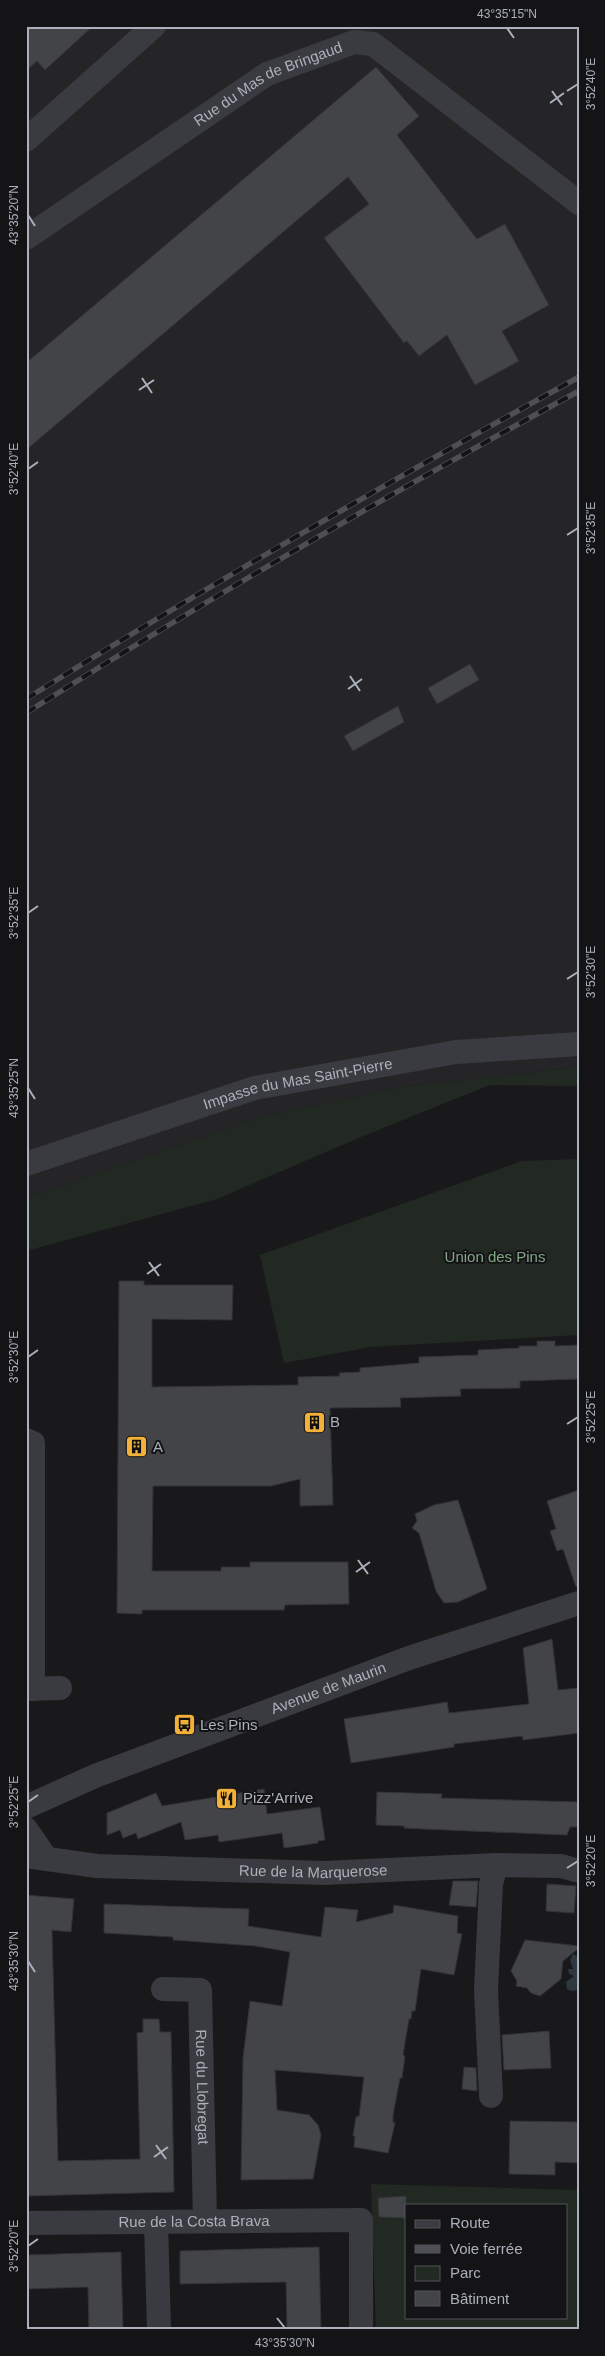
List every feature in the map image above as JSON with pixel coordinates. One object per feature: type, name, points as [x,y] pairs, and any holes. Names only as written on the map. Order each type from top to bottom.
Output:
[{"type":"street","points":[[26,140],[154,26]]},
{"type":"street","name":"Rue du Mas de Bringaud","points":[[26,238],[267,74],[354,42],[373,44],[579,203]]},
{"type":"street","name":"Impasse du Mas Saint-Pierre","points":[[26,1164],[255,1088],[456,1052],[579,1044]]},
{"type":"street","points":[[26,1440],[33,1443],[30,1689],[60,1688]]},
{"type":"street","name":"Avenue de Maurin","points":[[26,1807],[95,1776],[364,1675],[579,1602]]},
{"type":"street","name":"Rue de la Marquerose","points":[[26,1828],[36,1857],[97,1866],[323,1873],[496,1865],[561,1866],[579,1871]]},
{"type":"street","points":[[491,2096],[486,1990],[491,1884],[496,1865]]},
{"type":"street","name":"Rue du Llobregat","points":[[163,1989],[200,1990],[205,2222]]},
{"type":"street","name":"Rue de la Costa Brava","points":[[26,2223],[361,2220],[361,2330]]},
{"type":"street","points":[[156,2222],[159,2330]]},
{"type":"shaded area","points":[[26,26],[579,26],[579,1067],[400,1087],[260,1117],[26,1198]]},
{"type":"shaded area","points":[[577,1951],[579,1951],[579,1990],[571,1991],[567,1989],[566,1982],[574,1976],[569,1974],[568,1969],[573,1969],[570,1960],[573,1954],[577,1956]]},
{"type":"green space","points":[[579,1067],[579,1086],[490,1085],[361,1137],[217,1199],[26,1251],[26,1198],[260,1117],[400,1087]]},
{"type":"green space","name":"Union des Pins","points":[[579,1159],[579,1335],[371,1347],[284,1363],[260,1255],[522,1161]]},
{"type":"green space","points":[[371,2184],[579,2190],[579,2330],[376,2330]]},
{"type":"building","points":[[26,26],[93,26],[45,70],[37,61],[26,71]]},
{"type":"building","points":[[376,67],[419,116],[397,135],[477,239],[505,224],[549,305],[502,331],[519,361],[475,385],[447,335],[419,356],[407,341],[404,343],[324,238],[369,204],[348,177],[26,450],[26,363]]},
{"type":"building","points":[[470,664],[479,680],[437,704],[428,688]]},
{"type":"building","points":[[398,706],[404,722],[353,751],[344,736]]},
{"type":"building","points":[[119,1281],[144,1281],[144,1285],[233,1285],[232,1320],[152,1319],[152,1387],[298,1385],[298,1377],[340,1376],[339,1373],[360,1372],[360,1368],[419,1363],[419,1357],[478,1355],[478,1350],[537,1346],[537,1341],[555,1341],[555,1346],[579,1345],[579,1379],[520,1381],[520,1388],[460,1389],[461,1396],[400,1398],[401,1407],[330,1408],[333,1505],[300,1506],[300,1479],[271,1486],[153,1486],[152,1571],[221,1571],[221,1567],[250,1567],[250,1562],[348,1562],[349,1604],[285,1605],[284,1610],[142,1610],[142,1614],[117,1613]]},
{"type":"building","points":[[579,1490],[579,1586],[576,1587],[563,1549],[557,1551],[550,1531],[556,1529],[547,1501]]},
{"type":"building","points":[[458,1500],[487,1589],[458,1602],[444,1603],[436,1591],[419,1533],[412,1528],[417,1521],[415,1514],[434,1505]]},
{"type":"building","points":[[552,1639],[558,1690],[579,1688],[579,1733],[523,1740],[522,1736],[454,1744],[454,1747],[351,1763],[344,1719],[447,1702],[449,1713],[529,1704],[523,1648]]},
{"type":"building","points":[[264,1789],[267,1814],[320,1807],[325,1840],[318,1841],[318,1843],[284,1848],[282,1833],[219,1842],[218,1835],[185,1840],[181,1822],[138,1839],[136,1833],[123,1838],[120,1830],[107,1835],[107,1813],[156,1793],[162,1806]]},
{"type":"building","points":[[377,1792],[442,1794],[441,1798],[579,1802],[579,1827],[570,1827],[567,1835],[422,1829],[376,1825]]},
{"type":"building","points":[[453,1881],[478,1881],[476,1907],[449,1905]]},
{"type":"building","points":[[547,1884],[576,1886],[574,1913],[546,1911]]},
{"type":"building","points":[[26,1895],[74,1899],[71,1932],[52,1930],[58,2161],[140,2159],[137,2033],[143,2032],[143,2019],[159,2019],[160,2032],[171,2032],[174,2192],[26,2196]]},
{"type":"building","points":[[104,1904],[249,1909],[248,1926],[321,1937],[325,1907],[358,1910],[356,1922],[393,1913],[394,1905],[458,1916],[457,1933],[462,1934],[454,1975],[421,1969],[415,2011],[412,2011],[411,2019],[409,2019],[403,2055],[405,2056],[402,2078],[400,2078],[393,2115],[393,2122],[395,2123],[388,2153],[354,2147],[355,2136],[353,2136],[356,2117],[359,2116],[364,2077],[275,2070],[277,2110],[309,2115],[318,2125],[321,2135],[313,2179],[241,2180],[243,2058],[250,2001],[282,2006],[290,1952],[256,1946],[173,1940],[173,1937],[104,1933]]},
{"type":"building","points":[[525,1940],[579,1946],[563,1961],[561,1979],[540,1996],[531,1993],[527,1988],[516,1986],[517,1981],[511,1971]]},
{"type":"building","points":[[549,2031],[551,2068],[504,2070],[502,2035]]},
{"type":"building","points":[[464,2067],[476,2068],[477,2091],[462,2089]]},
{"type":"building","points":[[510,2121],[579,2122],[579,2163],[555,2162],[555,2175],[509,2174]]},
{"type":"building","points":[[406,2196],[405,2218],[379,2217],[378,2198]]},
{"type":"building","points":[[319,2247],[321,2330],[287,2330],[286,2282],[180,2284],[180,2251]]},
{"type":"building","points":[[121,2252],[123,2330],[89,2330],[88,2287],[26,2289],[26,2255]]},
{"type":"railway","points":[[26,699],[300,534],[579,377]]},
{"type":"railway","points":[[26,713],[162,629],[300,548],[439,468],[579,391]]},
{"type":"place","name":"B","points":[[314,1422]]},
{"type":"place","name":"A","points":[[137,1447]]},
{"type":"place","name":"Les Pins","points":[[184,1725]]},
{"type":"place","name":"Pizz'Arrive","points":[[227,1798]]}]
